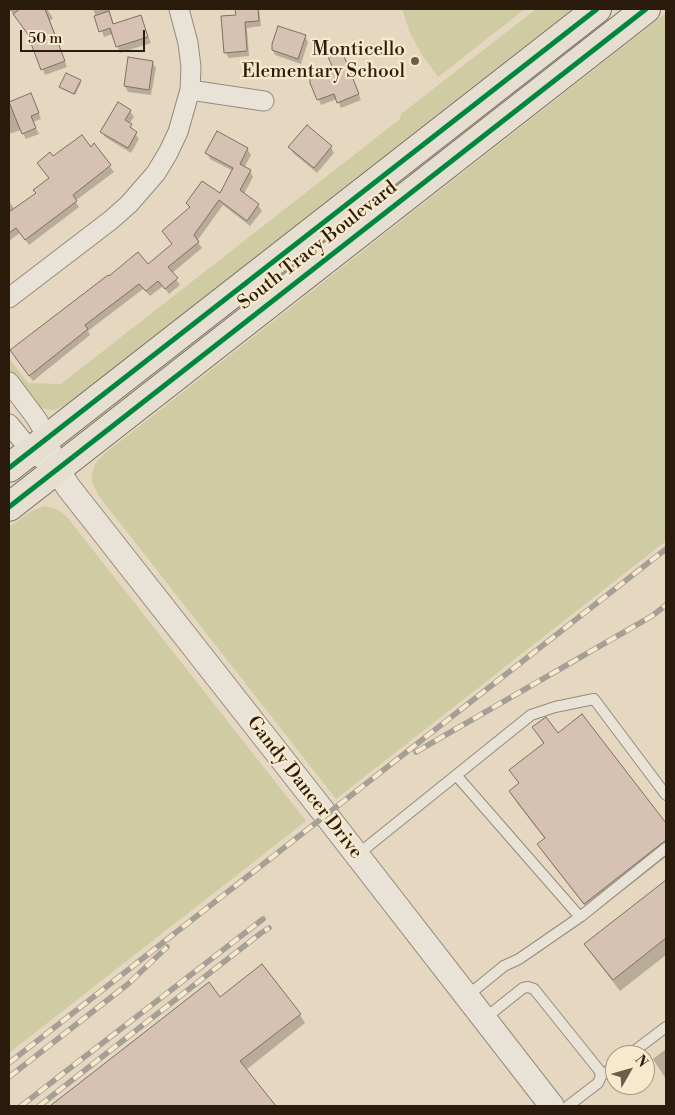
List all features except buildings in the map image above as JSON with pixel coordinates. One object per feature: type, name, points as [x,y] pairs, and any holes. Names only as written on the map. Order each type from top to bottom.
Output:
[{"type":"main road","name":"South Tracy Boulevard","points":[[9,468],[596,9]]},
{"type":"main road","name":"South Tracy Boulevard","points":[[9,507],[646,9]]},
{"type":"street","points":[[9,298],[130,204],[144,188],[168,153],[178,132],[190,90],[191,67],[188,43],[179,9]]},
{"type":"street","points":[[190,90],[264,101]]},
{"type":"street","points":[[9,382],[36,418],[40,444]]},
{"type":"street","points":[[9,424],[40,444],[57,470]]},
{"type":"street","name":"Gandy Dancer Drive","points":[[57,470],[69,488],[357,855],[483,1020],[552,1106]]},
{"type":"lane","points":[[357,855],[532,715],[556,707],[594,699],[666,795]]},
{"type":"lane","points":[[456,775],[580,918]]},
{"type":"lane","points":[[466,997],[504,966],[580,918],[666,848]]},
{"type":"lane","points":[[483,1020],[523,988],[534,989],[602,1076]]},
{"type":"lane","points":[[642,1045],[666,1027]]},
{"type":"lane","points":[[568,1106],[598,1083],[605,1074]]},
{"type":"shaded area","points":[[402,9],[525,9],[438,77],[422,55],[410,33]]},
{"type":"shaded area","points":[[536,9],[572,9],[67,404],[51,410],[35,405],[9,372],[9,358],[28,383],[61,384],[400,119],[401,114]]},
{"type":"shaded area","points":[[666,13],[666,541],[336,799],[98,495],[92,482],[95,464],[104,454]]},
{"type":"shaded area","points":[[45,506],[58,510],[67,517],[306,821],[9,1053],[9,527],[33,510]]},
{"type":"railway","points":[[9,1063],[666,549]]},
{"type":"railway","points":[[416,752],[652,616],[666,605]]},
{"type":"railway","points":[[21,1106],[263,919]]},
{"type":"railway","points":[[39,1106],[269,928]]},
{"type":"railway","points":[[9,1077],[128,984],[167,947]]},
{"type":"cycle path","points":[[9,468],[597,9]]},
{"type":"cycle path","points":[[9,507],[646,9]]},
{"type":"place","name":"Monticello Elementary School","points":[[415,61]]}]
